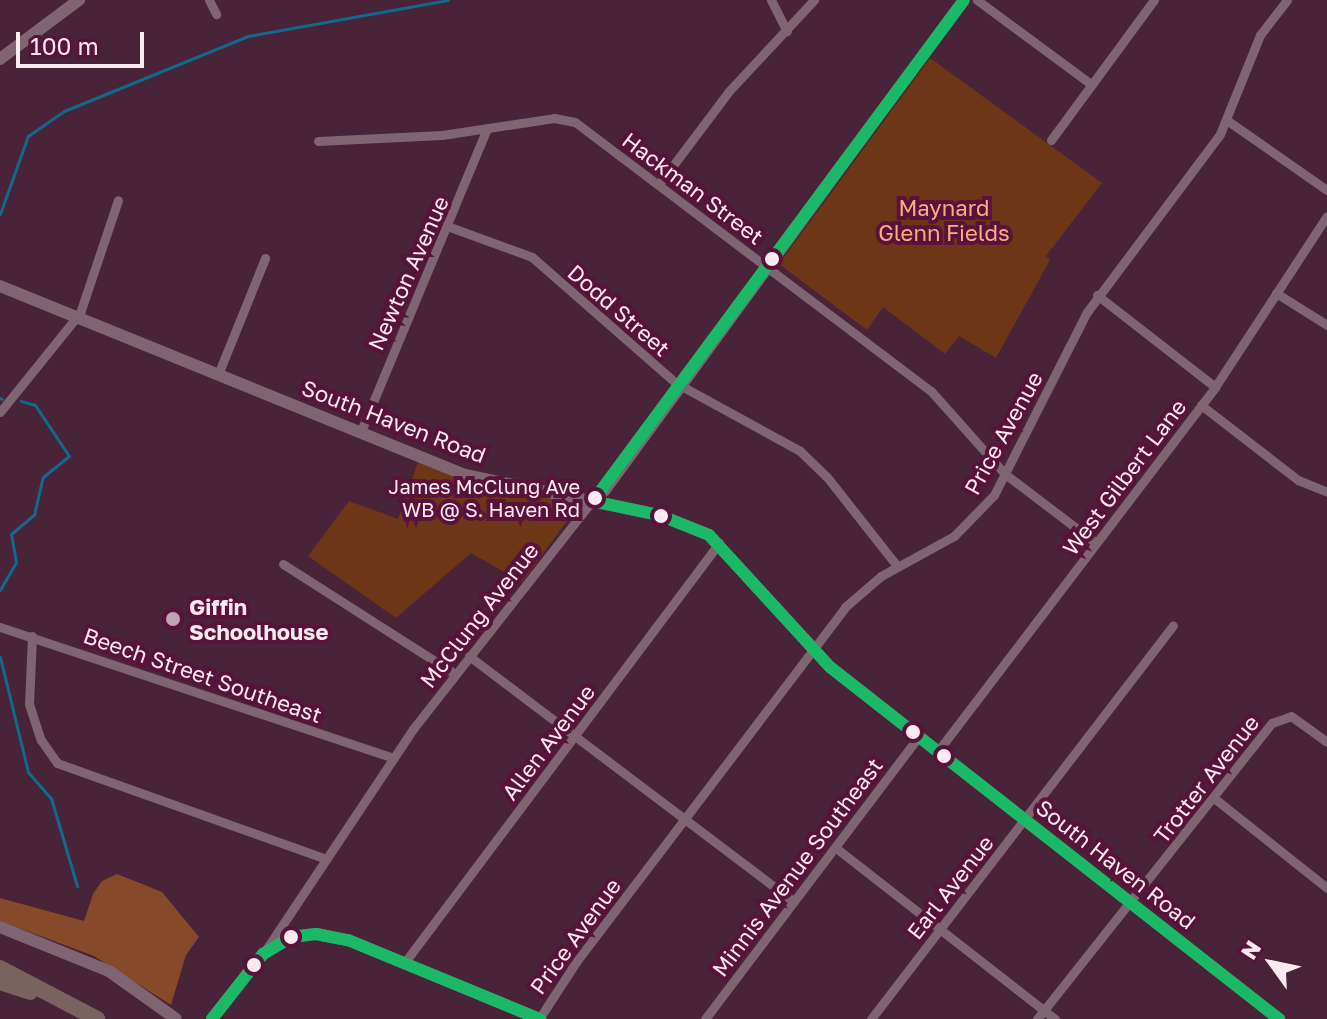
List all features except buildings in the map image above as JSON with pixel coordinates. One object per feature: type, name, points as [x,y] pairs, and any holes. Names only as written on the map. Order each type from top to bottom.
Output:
[{"type":"highway","points":[[0,968],[96,1019]]},
{"type":"highway","points":[[0,982],[96,1019]]},
{"type":"street","points":[[0,59],[79,0]]},
{"type":"street","points":[[209,0],[216,14]]},
{"type":"street","points":[[771,0],[787,31]]},
{"type":"street","points":[[659,184],[729,91],[814,0]]},
{"type":"street","name":"McClung Avenue","points":[[263,954],[324,858],[455,674],[681,386],[964,0]]},
{"type":"street","points":[[977,0],[1091,84]]},
{"type":"street","points":[[1051,140],[1154,0]]},
{"type":"street","name":"Price Avenue","points":[[539,1019],[683,821],[845,607],[897,566],[935,549],[970,522],[1005,474],[1097,295],[1228,121],[1246,64],[1287,0]]},
{"type":"street","name":"Hackman Street","points":[[318,141],[487,128],[565,118],[659,184],[931,391],[1005,474],[1096,543]]},
{"type":"street","points":[[1228,121],[1327,190]]},
{"type":"street","name":"Newton Avenue","points":[[361,431],[433,249],[447,226],[487,128]]},
{"type":"street","points":[[0,412],[75,317],[118,200]]},
{"type":"street","name":"West Gilbert Lane","points":[[938,751],[1215,387],[1327,216]]},
{"type":"street","name":"Dodd Street","points":[[447,226],[532,257],[681,386],[800,451],[827,477],[897,566]]},
{"type":"street","points":[[219,372],[265,258]]},
{"type":"street","name":"South Haven Road","points":[[0,286],[219,372],[465,475],[682,522],[719,543],[812,650],[918,737],[1279,1019]]},
{"type":"street","points":[[1276,293],[1327,325]]},
{"type":"street","points":[[1097,295],[1215,387]]},
{"type":"street","points":[[1201,405],[1305,485],[1327,492]]},
{"type":"street","name":"Allen Avenue","points":[[405,962],[719,543]]},
{"type":"street","points":[[283,564],[455,674]]},
{"type":"street","name":"Earl Avenue","points":[[871,1019],[1173,625]]},
{"type":"street","name":"Beech Street Southeast","points":[[0,627],[394,758]]},
{"type":"street","points":[[32,636],[29,704],[41,740],[57,763],[324,858]]},
{"type":"street","points":[[469,656],[683,821],[792,900]]},
{"type":"street","name":"Trotter Avenue","points":[[1040,1015],[1272,723],[1285,715],[1327,742]]},
{"type":"street","name":"Minnis Avenue Southeast","points":[[705,1019],[918,737]]},
{"type":"street","points":[[1214,798],[1327,888]]},
{"type":"street","points":[[836,848],[940,929],[1040,1015],[1055,1019]]},
{"type":"street","points":[[0,927],[109,971],[176,1019]]},
{"type":"street","points":[[212,1019],[263,954],[291,937],[316,934],[405,962],[539,1019]]},
{"type":"green space","name":"Maynard Glenn Fields","points":[[930,58],[1102,183],[1046,256],[1050,260],[996,358],[959,336],[945,354],[883,307],[867,330],[779,264]]},
{"type":"green space","points":[[418,462],[564,503],[570,517],[522,582],[471,553],[396,618],[308,556],[349,501],[398,519]]},
{"type":"shaded area","points":[[117,874],[162,892],[199,937],[186,955],[171,1005],[94,956],[0,921],[0,898],[84,921],[93,894],[102,881]]},
{"type":"waterway","points":[[0,214],[28,136],[64,111],[248,36],[448,0]]},
{"type":"waterway","points":[[0,590],[16,562],[11,534],[34,515],[43,477],[69,456],[35,405],[21,401]]},
{"type":"waterway","points":[[0,657],[28,772],[51,798],[77,886]]},
{"type":"transit line","points":[[593,501],[964,0]]},
{"type":"transit line","points":[[593,501],[659,515],[709,535],[830,667],[1279,1019]]},
{"type":"transit line","points":[[212,1019],[263,954],[291,937],[316,934],[348,940],[540,1019]]},
{"type":"place","name":"James McClung Ave WB @ S. Haven Rd","points":[[595,498]]},
{"type":"place","name":"Giffin Schoolhouse","points":[[173,619]]}]
